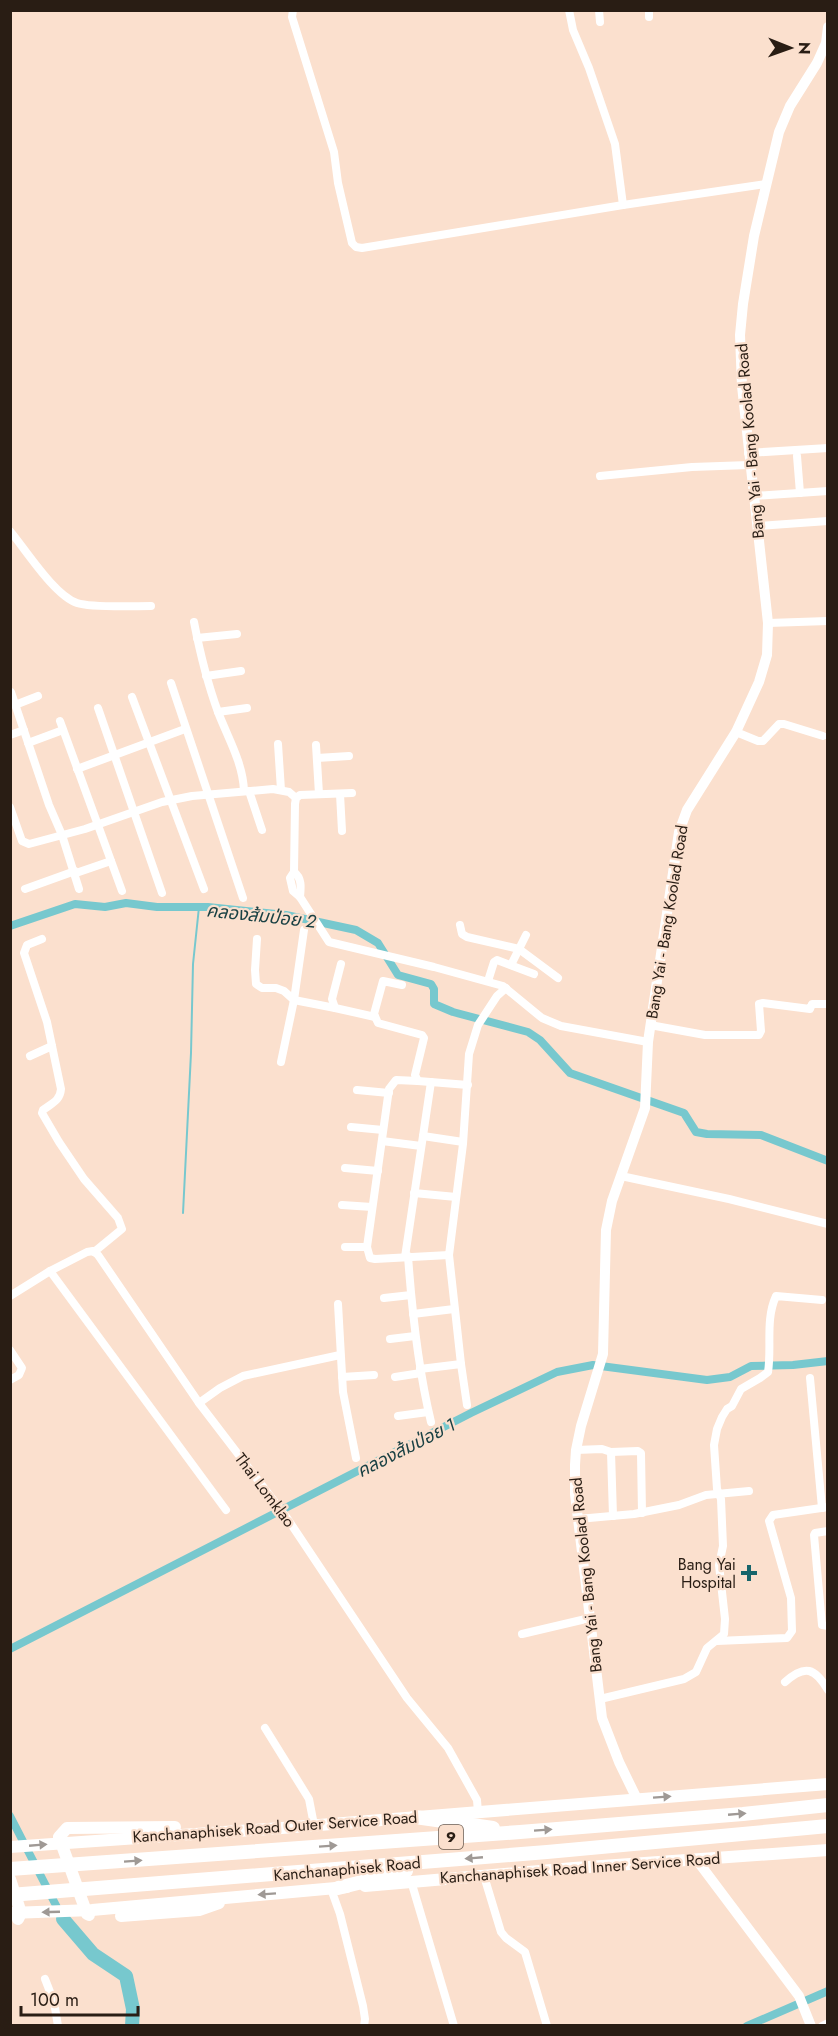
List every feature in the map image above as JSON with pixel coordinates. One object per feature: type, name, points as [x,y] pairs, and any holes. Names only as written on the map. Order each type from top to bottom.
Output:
[{"type":"highway","name":"Kanchanaphisek Road","points":[[10,1869],[520,1832],[828,1805]]},
{"type":"highway","points":[[415,1817],[520,1832]]},
{"type":"highway","name":"Kanchanaphisek Road","points":[[10,1895],[442,1861],[828,1826]]},
{"type":"highway","points":[[335,1888],[442,1861]]},
{"type":"main road","name":"Kanchanaphisek Road Outer Service Road","points":[[10,1847],[828,1784]]},
{"type":"main road","points":[[221,1831],[186,1827],[67,1828],[59,1837],[87,1914],[92,1917],[199,1910],[243,1896]]},
{"type":"main road","name":"Kanchanaphisek Road Inner Service Road","points":[[10,1913],[92,1910],[411,1881],[828,1850]]},
{"type":"main road","points":[[10,1879],[21,1913],[20,1919],[10,1921]]},
{"type":"street","points":[[293,10],[292,17],[334,152],[338,183],[352,243],[356,247],[362,248],[766,184]]},
{"type":"street","points":[[568,10],[573,30],[589,68],[615,144],[623,205]]},
{"type":"street","points":[[599,10],[600,22]]},
{"type":"street","name":"Bang Yai - Bang Koolad Road","points":[[637,1799],[602,1718],[574,1494],[576,1450],[603,1354],[606,1230],[612,1202],[645,1103],[650,1025],[679,832],[687,810],[736,732],[767,656],[768,623],[742,386],[740,335],[742,314],[748,267],[779,132],[790,106],[817,63],[826,43],[828,27]]},
{"type":"street","points":[[600,476],[692,467],[828,448]]},
{"type":"street","points":[[796,456],[800,493]]},
{"type":"street","points":[[754,496],[828,491]]},
{"type":"street","points":[[758,526],[828,521]]},
{"type":"street","points":[[10,531],[40,570],[62,593],[76,603],[152,606]]},
{"type":"street","points":[[768,623],[828,621]]},
{"type":"street","points":[[194,622],[206,675],[218,712],[262,830]]},
{"type":"street","points":[[197,638],[237,634]]},
{"type":"street","points":[[206,675],[241,671]]},
{"type":"street","points":[[171,683],[243,898]]},
{"type":"street","points":[[11,692],[79,889]]},
{"type":"street","points":[[15,705],[38,696]]},
{"type":"street","points":[[132,697],[204,889]]},
{"type":"street","points":[[98,708],[162,893]]},
{"type":"street","points":[[218,712],[247,708]]},
{"type":"street","points":[[736,732],[763,741],[779,724],[784,724],[823,736]]},
{"type":"street","points":[[28,743],[62,725],[122,891]]},
{"type":"street","points":[[77,769],[185,729]]},
{"type":"street","points":[[10,735],[24,730]]},
{"type":"street","points":[[278,744],[281,790]]},
{"type":"street","points":[[316,745],[320,794]]},
{"type":"street","points":[[317,758],[349,756]]},
{"type":"street","points":[[10,807],[20,836],[25,843],[29,844],[170,800],[208,794],[281,790],[289,792],[296,798]]},
{"type":"street","points":[[296,798],[300,795],[352,793]]},
{"type":"street","points":[[340,794],[342,831]]},
{"type":"street","points":[[296,798],[294,872],[290,878],[293,891],[300,897],[329,942],[488,981],[506,988],[542,1018],[561,1026],[648,1042]]},
{"type":"street","points":[[25,889],[111,861]]},
{"type":"street","points":[[460,925],[462,934],[466,937],[519,949],[558,978]]},
{"type":"street","points":[[281,1062],[294,1000],[304,930]]},
{"type":"street","points":[[511,965],[526,935]]},
{"type":"street","points":[[10,1296],[50,1271],[87,1252],[94,1252],[122,1228],[118,1218],[84,1179],[44,1117],[43,1110],[58,1100],[61,1095],[60,1076],[40,998],[24,953],[27,945],[42,939]]},
{"type":"street","points":[[257,939],[256,984],[262,988],[276,988],[284,991],[294,1000],[375,1017]]},
{"type":"street","points":[[488,981],[494,962],[497,960],[534,974]]},
{"type":"street","points":[[335,1008],[332,999],[341,964]]},
{"type":"street","points":[[402,985],[383,981],[375,1017],[378,1023],[422,1035],[424,1038],[415,1075],[418,1081]]},
{"type":"street","points":[[468,1405],[454,1309],[449,1255],[463,1142],[469,1054],[478,1025],[497,996],[506,988]]},
{"type":"street","points":[[650,1025],[705,1035],[759,1035],[762,1031],[759,1004],[810,1009],[815,1003],[828,1004]]},
{"type":"street","points":[[30,1056],[52,1046]]},
{"type":"street","points":[[449,1255],[370,1258],[367,1247],[391,1086],[396,1080],[468,1085]]},
{"type":"street","points":[[431,1082],[406,1257],[415,1336],[431,1422]]},
{"type":"street","points":[[357,1090],[389,1093]]},
{"type":"street","points":[[351,1127],[383,1130]]},
{"type":"street","points":[[423,1136],[463,1142]]},
{"type":"street","points":[[382,1142],[421,1146]]},
{"type":"street","points":[[345,1168],[378,1171]]},
{"type":"street","points":[[621,1176],[729,1199],[828,1224]]},
{"type":"street","points":[[414,1193],[456,1197]]},
{"type":"street","points":[[342,1205],[372,1207]]},
{"type":"street","points":[[345,1247],[367,1247]]},
{"type":"street","name":"Thai Lomklao","points":[[94,1252],[199,1403],[287,1518],[407,1698],[448,1748],[477,1800],[478,1812]]},
{"type":"street","points":[[50,1271],[226,1509]]},
{"type":"street","points":[[384,1298],[411,1295]]},
{"type":"street","points":[[600,1699],[684,1679],[696,1672],[707,1648],[724,1634],[719,1565],[723,1546],[721,1499],[718,1494],[714,1445],[717,1430],[722,1417],[732,1406],[741,1389],[768,1372],[769,1326],[776,1296],[822,1300]]},
{"type":"street","points":[[338,1304],[343,1392],[356,1458]]},
{"type":"street","points":[[413,1314],[454,1309]]},
{"type":"street","points":[[390,1339],[415,1336]]},
{"type":"street","points":[[10,1350],[22,1368],[19,1375],[10,1380]]},
{"type":"street","points":[[199,1403],[220,1388],[243,1376],[340,1355]]},
{"type":"street","points":[[395,1377],[461,1364]]},
{"type":"street","points":[[342,1377],[374,1375]]},
{"type":"street","points":[[717,1641],[787,1638],[792,1631],[791,1598],[769,1521],[773,1515],[825,1507],[810,1378]]},
{"type":"street","points":[[398,1416],[428,1412]]},
{"type":"street","points":[[576,1450],[602,1449],[611,1452],[638,1451],[641,1453],[642,1513]]},
{"type":"street","points":[[611,1452],[612,1516]]},
{"type":"street","points":[[578,1519],[642,1513],[679,1505],[706,1495],[749,1491]]},
{"type":"street","points":[[828,1531],[814,1535],[822,1625],[828,1626]]},
{"type":"street","points":[[522,1634],[590,1618]]},
{"type":"street","points":[[785,1682],[806,1670],[814,1671],[828,1690]]},
{"type":"street","points":[[265,1728],[309,1798],[314,1825]]},
{"type":"street","points":[[696,1859],[799,1996],[811,2025]]},
{"type":"street","points":[[484,1876],[501,1932],[525,1952],[547,2025]]},
{"type":"street","points":[[411,1881],[454,2025]]},
{"type":"street","points":[[335,1888],[365,2012],[364,2025]]},
{"type":"street","points":[[45,1979],[54,2002],[57,2025]]},
{"type":"street","points":[[822,2025],[828,2023]]},
{"type":"waterway","name":"คลองส้มป่อย 2","points":[[10,926],[75,904],[105,907],[126,903],[157,907],[208,907],[286,915],[356,930],[378,943],[398,975],[431,984],[434,989],[434,1004],[453,1012],[528,1032],[540,1040],[570,1073],[684,1113],[696,1132],[761,1135],[828,1161]]},
{"type":"waterway","points":[[183,1213],[193,964],[199,907]]},
{"type":"waterway","name":"คลองส้มป่อย 1","points":[[10,1649],[471,1413],[557,1372],[593,1365],[707,1380],[730,1377],[751,1366],[828,1361]]},
{"type":"waterway","points":[[10,1816],[63,1919]]},
{"type":"waterway","points":[[63,1919],[93,1954],[126,1976],[133,2009],[132,2026]]},
{"type":"waterway","points":[[747,2026],[828,1991]]},
{"type":"place","name":"Bang Yai Hospital","points":[[749,1573]]}]
